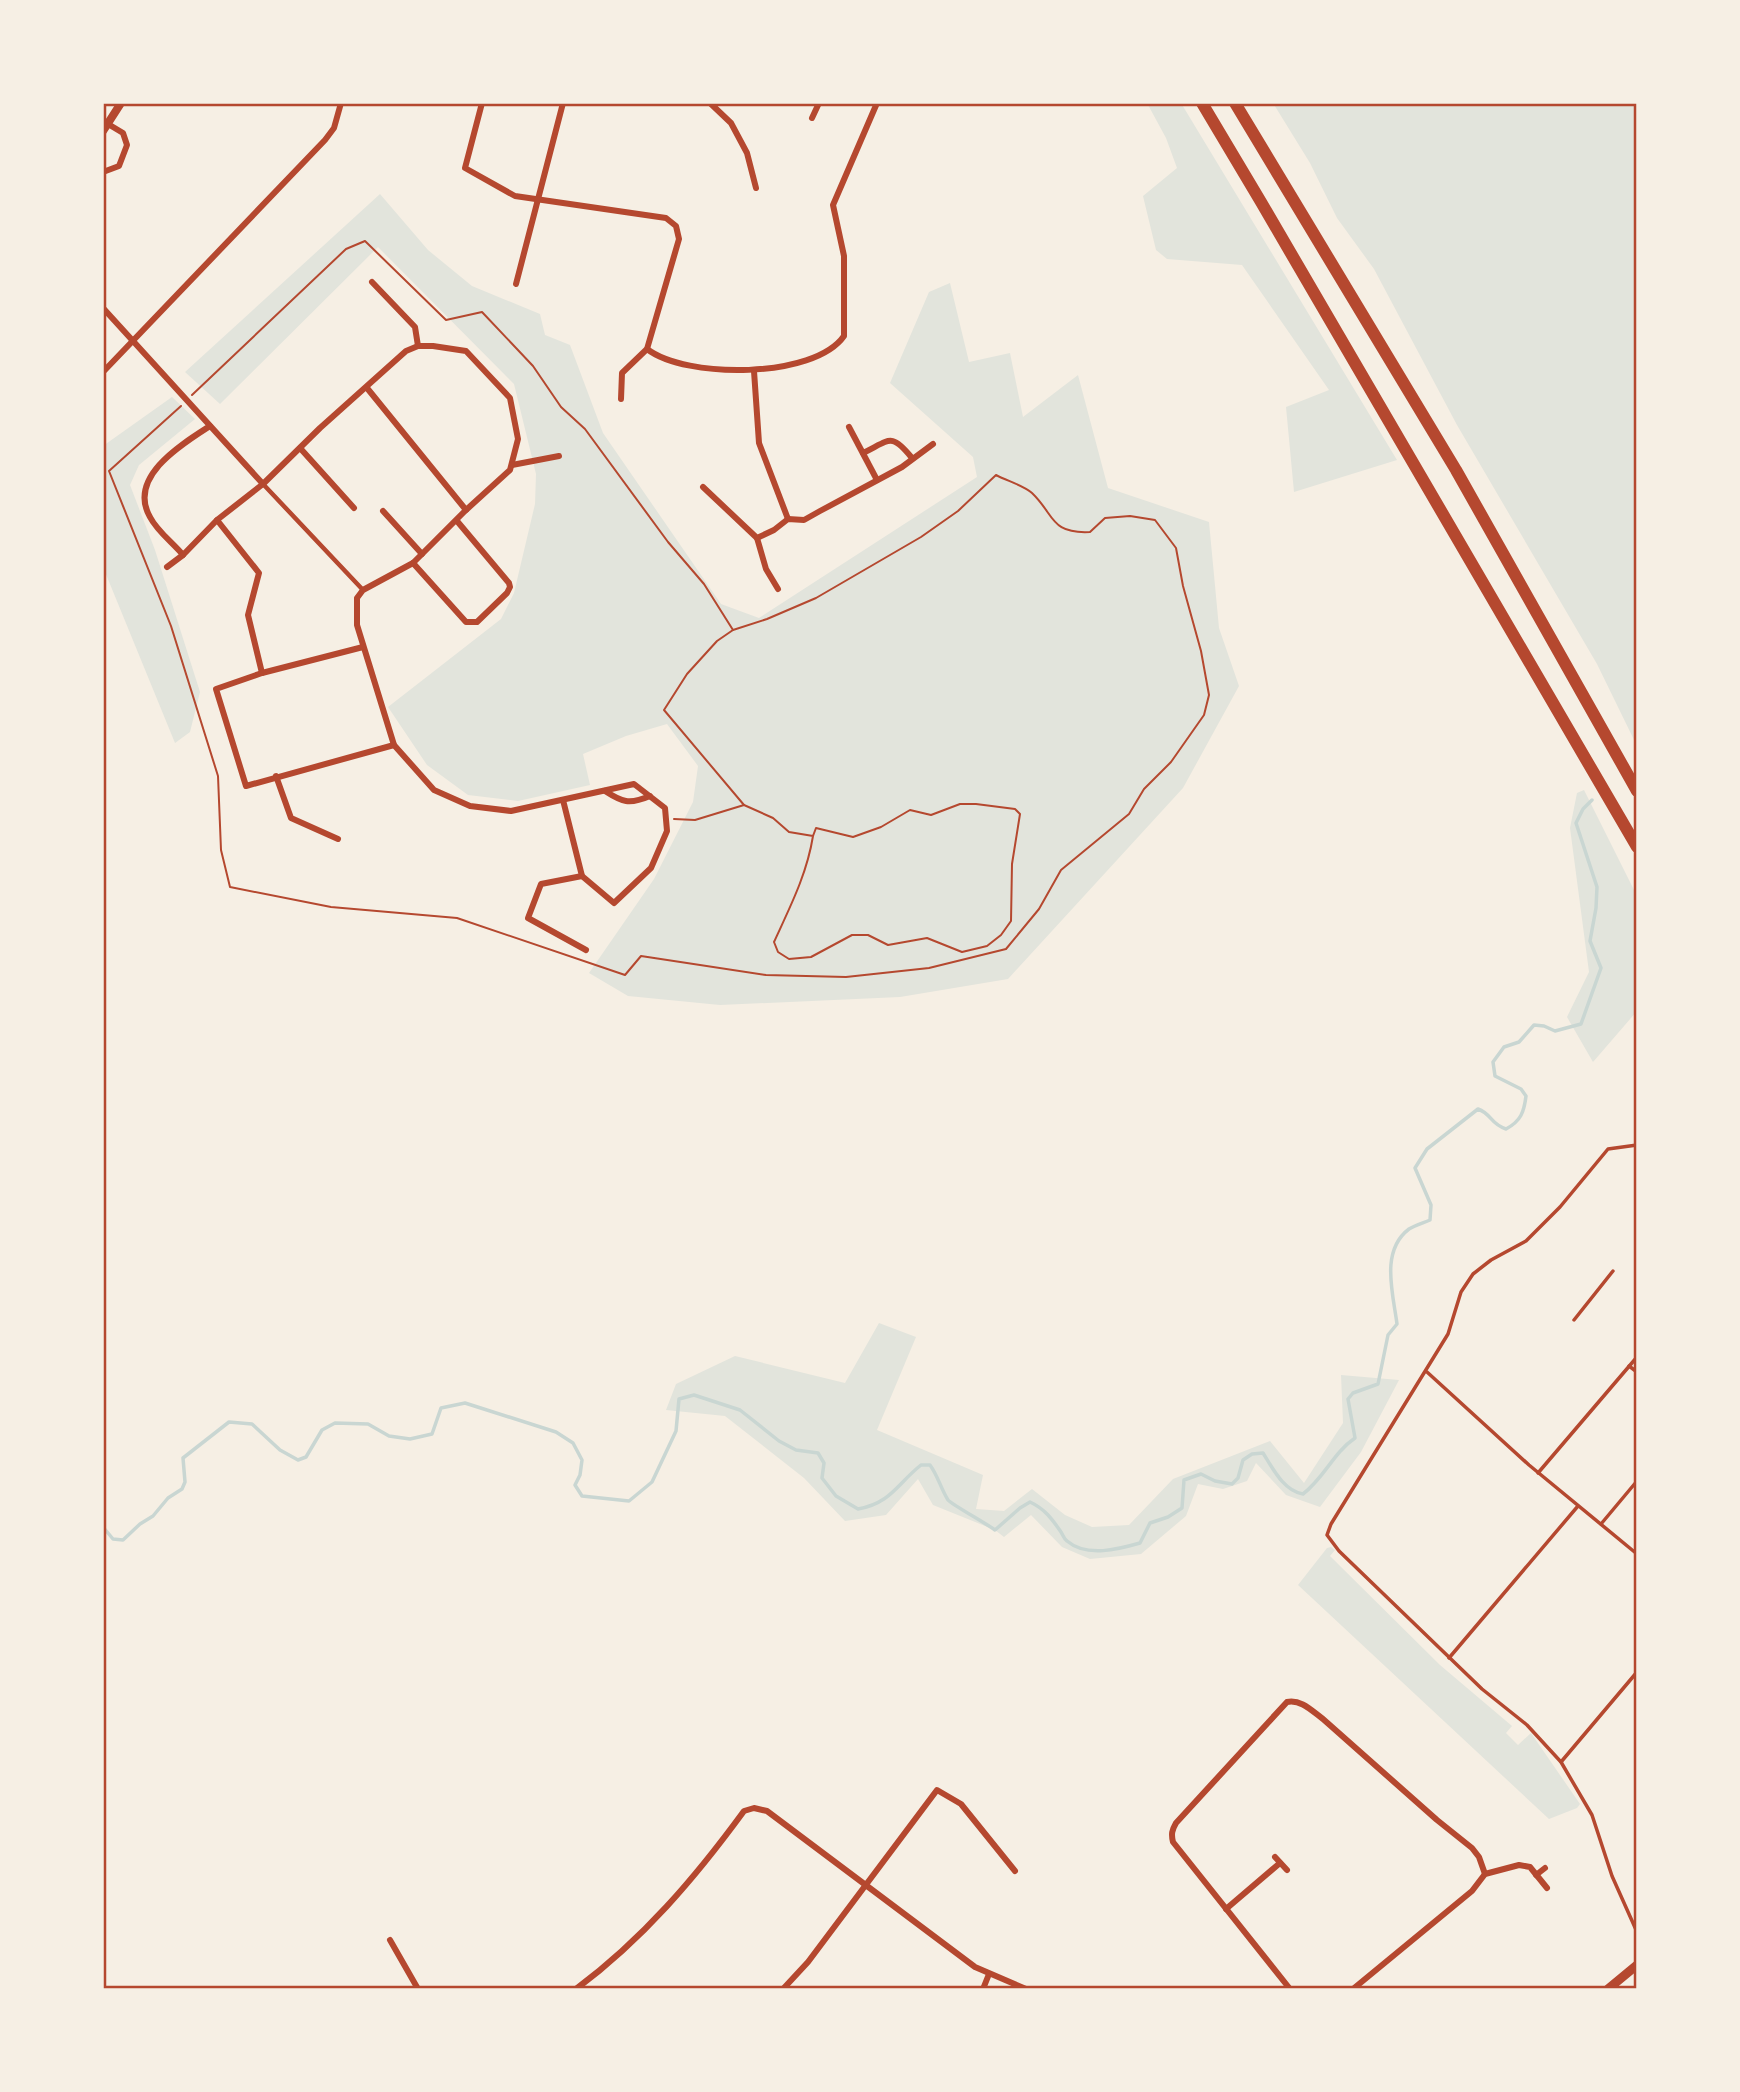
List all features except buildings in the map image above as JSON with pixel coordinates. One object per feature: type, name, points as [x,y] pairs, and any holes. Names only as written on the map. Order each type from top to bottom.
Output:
[{"type":"highway","points":[[1202,103],[1637,847]]},
{"type":"highway","points":[[1235,103],[1456,470],[1637,791]]},
{"type":"main road","points":[[1608,1989],[1637,1965]]},
{"type":"street","points":[[103,172],[118,166],[127,145],[123,134],[106,127],[121,103]]},
{"type":"street","points":[[103,372],[325,140],[334,128],[341,103]]},
{"type":"street","points":[[482,103],[465,168],[515,196],[666,218],[676,226],[679,239],[647,349],[622,373],[621,399]]},
{"type":"street","points":[[516,284],[563,103]]},
{"type":"street","points":[[710,103],[731,123],[737,133],[747,153],[756,188]]},
{"type":"street","points":[[812,118],[819,103]]},
{"type":"street","points":[[647,349],[655,355],[683,363],[724,371],[754,371],[809,358],[838,344],[844,336],[844,256],[833,205],[877,103]]},
{"type":"street","points":[[372,282],[415,327],[418,346]]},
{"type":"street","points":[[103,308],[363,590]]},
{"type":"street","points":[[167,567],[183,555],[217,520],[263,484],[406,351],[418,346],[466,351],[510,398],[518,439],[512,465],[510,470],[413,563],[363,590],[357,598],[357,625],[394,745],[435,790],[470,806],[511,811],[634,784],[665,808],[667,831],[651,868],[614,903],[582,876],[563,800]]},
{"type":"street","points":[[754,371],[759,443],[788,519]]},
{"type":"street","points":[[367,388],[466,510]]},
{"type":"street","points":[[183,555],[150,518],[144,500],[147,484],[159,466],[187,440],[210,426]]},
{"type":"street","points":[[849,427],[877,480]]},
{"type":"street","points":[[863,453],[891,440],[897,441],[912,458]]},
{"type":"street","points":[[757,538],[788,519],[804,520],[902,467],[933,444]]},
{"type":"street","points":[[300,448],[354,508]]},
{"type":"street","points":[[512,465],[559,456]]},
{"type":"street","points":[[703,487],[757,538],[766,569],[778,589]]},
{"type":"street","points":[[383,511],[422,554]]},
{"type":"street","points":[[217,520],[259,573],[248,615],[262,673]]},
{"type":"street","points":[[413,563],[466,622],[477,622],[510,587],[508,579],[457,522]]},
{"type":"street","points":[[363,647],[262,673],[216,689],[246,786],[394,745]]},
{"type":"street","points":[[276,776],[291,818],[338,839]]},
{"type":"street","points":[[605,791],[621,802],[650,796]]},
{"type":"street","points":[[582,876],[541,884],[528,918],[586,950]]},
{"type":"street","points":[[1290,1989],[1173,1842],[1172,1830],[1287,1702],[1304,1705],[1323,1719],[1472,1848],[1479,1857],[1485,1874]]},
{"type":"street","points":[[783,1989],[808,1962],[937,1790],[961,1804],[1015,1871]]},
{"type":"street","points":[[576,1989],[624,1951],[665,1910],[744,1811],[754,1808],[767,1811],[963,1959],[989,1974],[1026,1989]]},
{"type":"street","points":[[1226,1909],[1278,1860],[1287,1870]]},
{"type":"street","points":[[1353,1989],[1472,1891],[1485,1874],[1519,1865],[1530,1867],[1547,1888]]},
{"type":"street","points":[[1536,1875],[1545,1868]]},
{"type":"street","points":[[390,1940],[418,1989]]},
{"type":"street","points":[[983,1989],[989,1974]]},
{"type":"lane","points":[[1637,1146],[1608,1149],[1560,1207],[1526,1241],[1491,1260],[1473,1274],[1461,1292],[1448,1334],[1427,1372],[1331,1524],[1327,1535],[1339,1551],[1449,1658],[1527,1725],[1561,1762],[1592,1815],[1612,1876],[1637,1932]]},
{"type":"lane","points":[[1574,1320],[1613,1271]]},
{"type":"lane","points":[[1538,1473],[1637,1357]]},
{"type":"lane","points":[[1629,1366],[1637,1372]]},
{"type":"lane","points":[[1427,1372],[1538,1473],[1637,1554]]},
{"type":"lane","points":[[1601,1524],[1637,1480]]},
{"type":"lane","points":[[1449,1658],[1578,1506]]},
{"type":"lane","points":[[1561,1762],[1637,1672]]},
{"type":"path","points":[[733,630],[704,584],[668,542],[585,429],[561,407],[533,366],[482,312],[446,320],[365,241],[346,249],[187,401],[109,471],[171,626],[218,776],[221,850],[230,887],[331,908],[457,918],[625,975],[641,956],[766,975],[846,977],[929,968],[1006,949],[1039,909],[1061,870],[1129,814],[1144,789],[1171,762],[1204,715],[1209,695],[1176,548],[1155,520],[1130,516],[1105,518],[1090,532],[1080,533],[1056,525],[1031,492],[996,475],[958,511],[909,544],[816,598],[733,630],[717,641],[687,674],[664,710],[744,806],[773,818],[789,832],[813,836]]},
{"type":"path","points":[[960,804],[1015,809],[1020,814],[1012,864],[1011,921],[1001,935],[987,946],[962,952],[927,938],[888,945],[867,935],[852,935],[811,957],[789,959],[778,952],[774,942],[802,880],[813,836],[816,828],[853,837],[881,827],[910,810],[931,814],[960,804]]},
{"type":"path","points":[[666,819],[695,820],[744,806]]},
{"type":"shaded area","points":[[1147,103],[1181,103],[1397,460],[1294,492],[1286,407],[1329,390],[1242,265],[1167,259],[1156,250],[1143,196],[1177,168],[1166,138]]},
{"type":"shaded area","points":[[1273,103],[1637,103],[1637,746],[1597,664],[1457,425],[1374,269],[1337,218],[1310,163]]},
{"type":"shaded area","points":[[380,194],[428,250],[472,286],[540,314],[545,335],[570,345],[603,433],[721,604],[759,618],[977,477],[973,457],[890,383],[929,292],[950,283],[969,362],[1010,353],[1023,417],[1078,375],[1108,488],[1209,522],[1219,628],[1239,686],[1183,788],[1008,979],[900,997],[720,1005],[628,996],[589,973],[654,879],[693,802],[698,766],[667,724],[626,736],[583,754],[590,785],[518,801],[468,795],[427,765],[388,707],[501,619],[514,593],[535,504],[536,474],[514,384],[378,247],[220,404],[185,372]]},
{"type":"shaded area","points":[[172,397],[195,419],[139,465],[130,485],[155,550],[200,692],[190,732],[175,743],[103,567],[103,446]]},
{"type":"shaded area","points":[[1584,790],[1637,896],[1637,1011],[1593,1062],[1567,1017],[1589,972],[1570,828],[1577,793]]},
{"type":"shaded area","points":[[879,1323],[916,1337],[877,1430],[983,1475],[976,1509],[1004,1511],[1032,1489],[1065,1515],[1092,1527],[1129,1525],[1173,1479],[1270,1441],[1304,1483],[1343,1423],[1341,1375],[1399,1380],[1361,1452],[1320,1507],[1286,1495],[1256,1463],[1247,1481],[1223,1489],[1198,1484],[1186,1516],[1141,1554],[1090,1559],[1062,1547],[1031,1515],[1004,1537],[995,1530],[933,1505],[918,1479],[886,1515],[845,1521],[804,1478],[725,1416],[666,1410],[676,1384],[735,1356],[845,1383]]},
{"type":"shaded area","points":[[1327,1548],[1335,1550],[1330,1556],[1440,1665],[1512,1726],[1506,1733],[1518,1745],[1531,1733],[1580,1804],[1577,1808],[1549,1819],[1298,1585]]},
{"type":"waterway","points":[[103,1527],[113,1539],[123,1540],[153,1516],[168,1498],[182,1489],[185,1482],[183,1458],[229,1422],[252,1424],[280,1450],[298,1460],[306,1457],[322,1430],[335,1423],[368,1424],[389,1436],[410,1439],[432,1434],[441,1408],[465,1403],[556,1432],[573,1443],[582,1460],[580,1475],[575,1485],[582,1496],[629,1501],[652,1482],[676,1431],[679,1399],[694,1395],[740,1410],[779,1441],[796,1450],[818,1453],[824,1463],[822,1478],[836,1496],[858,1509],[886,1497],[921,1465],[930,1465],[948,1500],[995,1530],[1030,1502],[1048,1515],[1066,1540],[1075,1546],[1093,1551],[1140,1543],[1150,1523],[1168,1517],[1182,1508],[1184,1480],[1201,1474],[1215,1481],[1232,1484],[1238,1478],[1243,1460],[1252,1454],[1263,1453],[1285,1484],[1303,1494],[1355,1438],[1348,1399],[1353,1393],[1378,1384],[1388,1335],[1397,1324],[1391,1286],[1394,1249],[1409,1229],[1430,1220],[1431,1205],[1415,1168],[1427,1149],[1478,1109],[1506,1129],[1518,1119],[1526,1096],[1521,1089],[1495,1076],[1493,1062],[1504,1047],[1519,1042],[1534,1025],[1555,1031],[1581,1024],[1601,968],[1590,941],[1597,887],[1576,823],[1583,809],[1592,800]]}]
